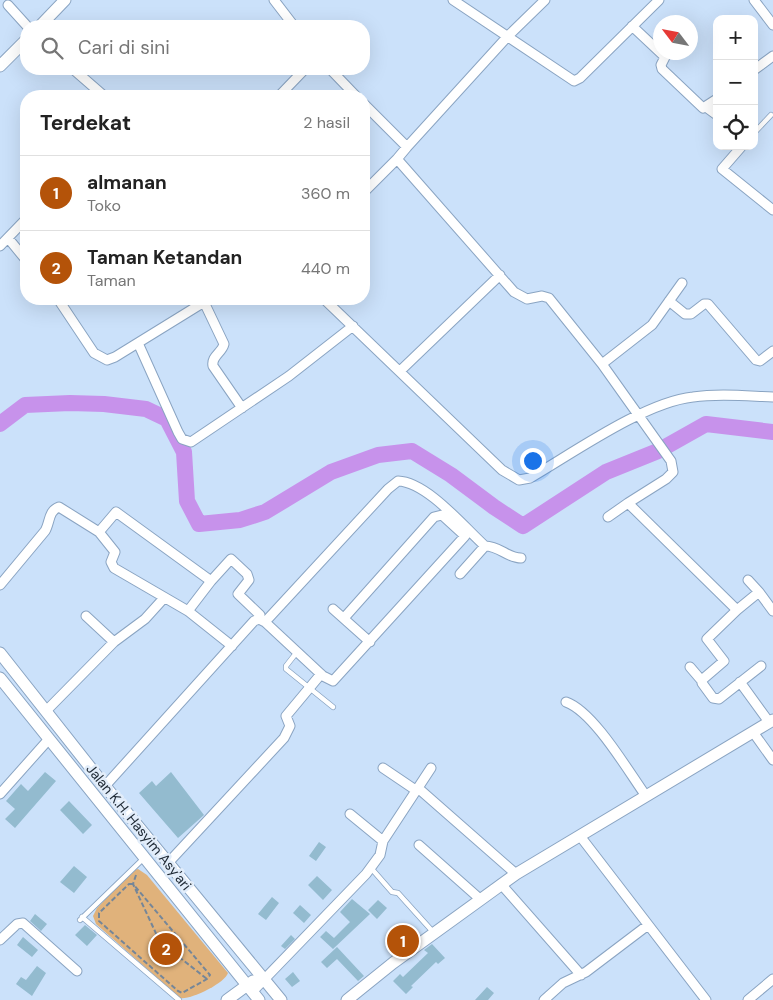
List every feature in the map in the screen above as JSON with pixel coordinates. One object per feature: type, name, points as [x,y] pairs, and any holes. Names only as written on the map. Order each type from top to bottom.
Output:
[{"type":"main road","points":[[46,20],[65,0]]},
{"type":"main road","points":[[2,61],[20,45]]},
{"type":"main road","name":"Jalan K.H. Hasyim Asy'ari","points":[[0,653],[105,786],[281,1000]]},
{"type":"main road","name":"Jalan K.H. Hasyim Asy'ari","points":[[0,678],[253,992]]},
{"type":"main road","points":[[347,1000],[434,932],[516,874],[771,721]]},
{"type":"main road","points":[[227,1000],[253,992],[262,978]]},
{"type":"street","points":[[274,0],[289,20]]},
{"type":"street","points":[[453,0],[574,81],[580,78],[659,0]]},
{"type":"street","points":[[370,186],[397,159],[508,36],[545,0]]},
{"type":"street","points":[[754,0],[773,25]]},
{"type":"street","points":[[8,5],[22,20]]},
{"type":"street","points":[[632,26],[665,57],[661,65],[664,72],[686,90],[700,108],[706,107],[713,102]]},
{"type":"street","points":[[758,67],[773,56]]},
{"type":"street","points":[[80,75],[97,90]]},
{"type":"street","points":[[285,90],[299,75]]},
{"type":"street","points":[[336,75],[350,90]]},
{"type":"street","points":[[706,107],[713,112]]},
{"type":"street","points":[[370,110],[407,147]]},
{"type":"street","points":[[739,150],[722,169],[773,210]]},
{"type":"street","points":[[397,159],[521,298],[542,296],[549,298],[602,364],[673,465],[673,472],[666,479],[608,517]]},
{"type":"street","points":[[0,246],[20,225]]},
{"type":"street","points":[[8,238],[20,253]]},
{"type":"street","points":[[400,371],[500,274]]},
{"type":"street","points":[[602,364],[652,325],[682,283]]},
{"type":"street","points":[[669,301],[685,314],[691,314],[704,304],[708,304],[756,360],[760,361],[773,351]]},
{"type":"street","points":[[62,305],[100,358],[107,360],[115,357],[198,305]]},
{"type":"street","points":[[208,305],[224,344],[214,359],[213,366],[242,408]]},
{"type":"street","points":[[330,305],[502,470],[519,480],[530,478],[637,416],[668,403],[694,396],[773,398]]},
{"type":"street","points":[[138,343],[182,438],[191,442],[289,376],[352,326]]},
{"type":"street","points":[[262,621],[388,489],[398,481],[406,481],[425,490],[467,534]]},
{"type":"street","points":[[628,504],[737,610]]},
{"type":"street","points":[[0,585],[45,531],[54,509],[59,507],[99,532],[115,552],[111,562],[114,568],[188,611],[232,646]]},
{"type":"street","points":[[99,532],[116,512],[211,581]]},
{"type":"street","points":[[344,618],[434,517],[442,515],[485,546],[496,546],[514,558],[521,558]]},
{"type":"street","points":[[188,611],[211,581],[231,560],[240,566],[247,574],[249,580],[238,594],[260,615],[262,621],[321,674],[333,681],[467,534]]},
{"type":"street","points":[[460,574],[485,546]]},
{"type":"street","points":[[748,580],[773,611]]},
{"type":"street","points":[[702,681],[724,661],[707,639],[759,592]]},
{"type":"street","points":[[46,712],[114,642],[146,619],[164,598]]},
{"type":"street","points":[[333,609],[370,642]]},
{"type":"street","points":[[86,616],[114,642]]},
{"type":"street","points":[[105,786],[254,620],[262,621]]},
{"type":"street","points":[[690,666],[716,700],[760,666]]},
{"type":"street","points":[[168,863],[284,738],[290,726],[286,716],[321,674]]},
{"type":"street","points":[[740,682],[771,721]]},
{"type":"street","points":[[566,702],[574,704],[588,716],[646,796]]},
{"type":"street","points":[[753,732],[773,760]]},
{"type":"street","points":[[0,794],[49,739]]},
{"type":"street","points":[[383,768],[418,790],[516,874]]},
{"type":"street","points":[[262,978],[370,868],[380,855],[383,842],[431,768]]},
{"type":"street","points":[[350,814],[383,842]]},
{"type":"street","points":[[580,836],[706,1000]]},
{"type":"street","points":[[419,845],[480,899]]},
{"type":"street","points":[[501,884],[581,975]]},
{"type":"street","points":[[0,940],[17,924],[23,923],[77,971]]},
{"type":"street","points":[[544,1000],[563,983],[581,975],[648,925]]},
{"type":"street","points":[[748,1000],[773,979]]},
{"type":"lane","points":[[758,129],[771,115]]},
{"type":"lane","points":[[297,652],[285,668],[333,707]]},
{"type":"lane","points":[[144,858],[81,918],[178,1000]]},
{"type":"lane","points":[[370,868],[392,892],[398,893],[434,932]]},
{"type":"path","points":[[133,884],[129,884],[123,889],[99,913],[99,921],[178,991],[182,993],[208,979]]},
{"type":"path","points":[[133,884],[210,975],[208,979]]},
{"type":"path","points":[[133,884],[160,942],[208,979]]},
{"type":"shaded area","points":[[138,869],[147,875],[228,973],[226,977],[214,986],[199,994],[180,998],[96,924],[93,916],[97,908],[132,871]]},
{"type":"building","points":[[45,772],[56,781],[15,828],[5,819],[15,809],[6,801],[21,784],[28,791]]},
{"type":"building","points":[[171,772],[204,815],[178,838],[139,793],[152,781],[156,786]]},
{"type":"building","points":[[69,801],[92,825],[83,834],[60,810]]},
{"type":"building","points":[[319,842],[326,847],[316,861],[309,856]]},
{"type":"building","points":[[74,866],[87,877],[74,893],[60,882]]},
{"type":"building","points":[[317,876],[332,890],[323,900],[308,885]]},
{"type":"building","points":[[272,897],[279,903],[266,920],[258,914]]},
{"type":"building","points":[[352,899],[370,914],[333,949],[320,937],[326,931],[334,938],[350,922],[340,912]]},
{"type":"building","points":[[378,900],[387,908],[377,919],[368,910]]},
{"type":"building","points":[[300,905],[311,915],[304,923],[293,913]]},
{"type":"building","points":[[35,914],[47,924],[41,931],[30,921]]},
{"type":"building","points":[[85,925],[97,935],[87,946],[75,935]]},
{"type":"building","points":[[291,935],[295,939],[285,949],[281,946]]},
{"type":"building","points":[[23,937],[38,950],[32,957],[17,945]]},
{"type":"building","points":[[432,944],[445,958],[438,964],[436,962],[411,986],[413,987],[406,994],[393,981],[400,974],[403,977],[428,953],[424,950]]},
{"type":"building","points":[[337,947],[364,976],[358,981],[337,959],[327,968],[321,962]]},
{"type":"building","points":[[37,966],[46,973],[32,996],[16,984],[21,977],[26,980]]},
{"type":"building","points":[[293,972],[300,981],[292,987],[285,979]]},
{"type":"building","points":[[487,987],[494,993],[488,1000],[475,1000]]},
{"type":"waterway","points":[[0,424],[25,405],[70,403],[104,404],[146,409],[167,419],[184,452],[187,501],[199,524],[240,520],[265,512],[331,472],[378,455],[412,451],[451,475],[523,526],[606,472],[658,451],[706,424],[773,432]]},
{"type":"place","name":"almanan","points":[[403,941]]},
{"type":"place","name":"Taman Ketandan","points":[[166,949]]}]
